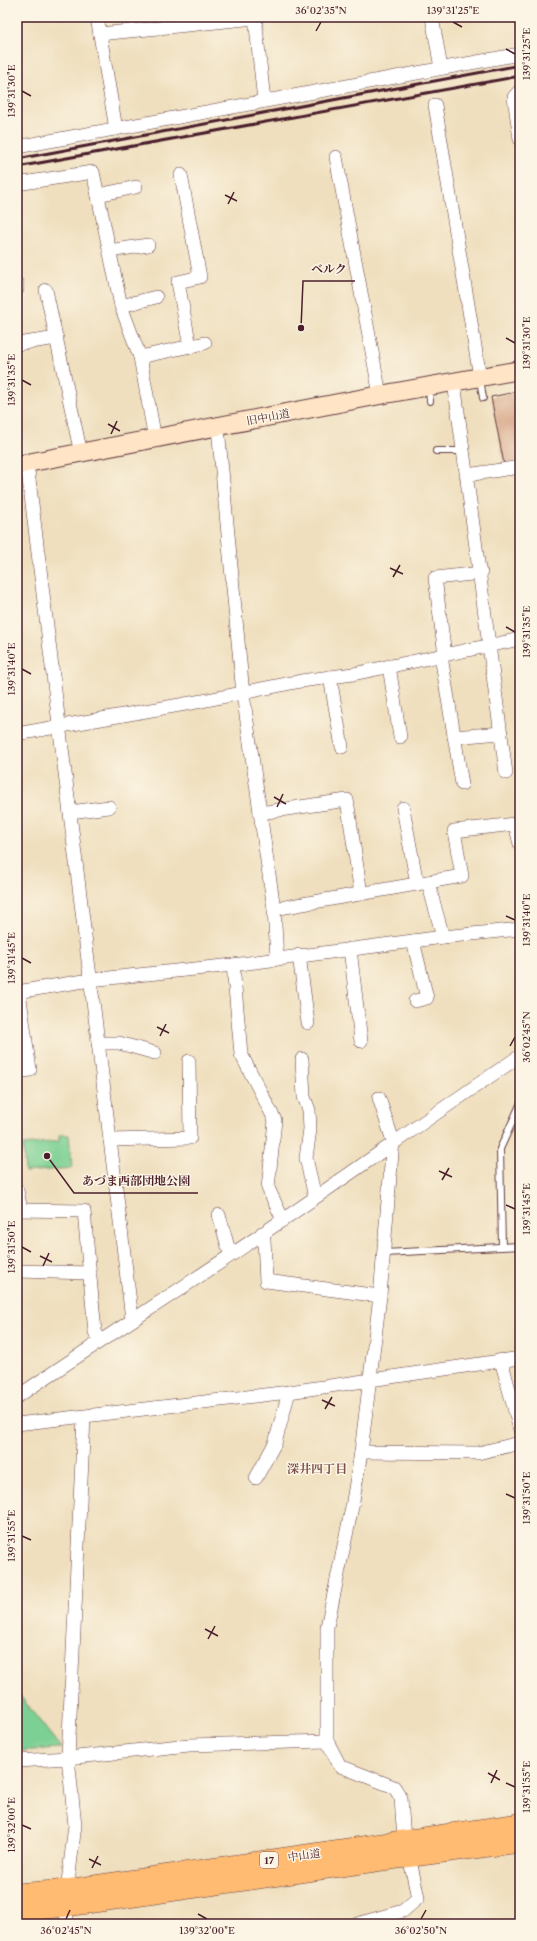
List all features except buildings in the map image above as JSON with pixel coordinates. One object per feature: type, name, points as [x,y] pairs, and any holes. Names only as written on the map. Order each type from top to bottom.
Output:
[{"type":"highway","name":"中山道","points":[[17,1911],[67,1907],[406,1848],[520,1824]]},
{"type":"highway","name":"中山道","points":[[406,1848],[520,1842]]},
{"type":"highway","name":"中山道","points":[[17,1894],[67,1907]]},
{"type":"main road","name":"旧中山道","points":[[22,464],[218,428],[380,395],[429,394],[454,382],[520,370]]},
{"type":"street","points":[[98,17],[116,129]]},
{"type":"street","points":[[432,17],[441,68]]},
{"type":"street","points":[[100,34],[255,18],[264,101]]},
{"type":"street","points":[[17,147],[520,54]]},
{"type":"street","points":[[520,90],[514,97],[520,139]]},
{"type":"street","points":[[435,105],[480,378]]},
{"type":"street","points":[[336,157],[380,395]]},
{"type":"street","points":[[17,184],[93,172],[121,306],[140,357],[155,439]]},
{"type":"street","points":[[181,175],[200,277],[178,282],[190,347]]},
{"type":"street","points":[[98,195],[136,187]]},
{"type":"street","points":[[109,250],[148,245]]},
{"type":"street","points":[[17,284],[17,290]]},
{"type":"street","points":[[46,290],[81,454]]},
{"type":"street","points":[[121,306],[156,298]]},
{"type":"street","points":[[17,344],[57,338]]},
{"type":"street","points":[[140,357],[205,344]]},
{"type":"street","points":[[454,382],[491,645],[506,773]]},
{"type":"street","points":[[218,428],[243,694],[274,909],[277,958]]},
{"type":"street","points":[[22,464],[70,812],[132,1319]]},
{"type":"street","points":[[467,475],[520,468]]},
{"type":"street","points":[[462,784],[454,737],[434,578],[481,573]]},
{"type":"street","points":[[17,734],[243,694],[301,681],[330,678],[520,638]]},
{"type":"street","points":[[389,666],[400,737]]},
{"type":"street","points":[[330,678],[342,747]]},
{"type":"street","points":[[454,737],[501,733]]},
{"type":"street","points":[[260,813],[347,800],[361,894]]},
{"type":"street","points":[[70,812],[109,808]]},
{"type":"street","points":[[403,808],[422,883],[443,937]]},
{"type":"street","points":[[274,909],[462,876],[454,831],[515,824],[520,844]]},
{"type":"street","points":[[17,1072],[30,1070],[18,992],[90,980],[233,965],[299,955],[520,929]]},
{"type":"street","points":[[413,941],[427,998],[415,1001]]},
{"type":"street","points":[[350,949],[361,1041]]},
{"type":"street","points":[[299,955],[308,1023]]},
{"type":"street","points":[[233,965],[241,1054],[275,1120],[268,1188],[283,1220]]},
{"type":"street","points":[[98,1043],[119,1043],[155,1053]]},
{"type":"street","points":[[17,1398],[100,1340],[283,1220],[393,1141],[520,1056]]},
{"type":"street","points":[[302,1059],[304,1097],[309,1110],[310,1129],[306,1158],[315,1197]]},
{"type":"street","points":[[110,1140],[190,1138],[189,1061]]},
{"type":"street","points":[[357,1924],[403,1911],[418,1898],[406,1848],[401,1798],[394,1787],[340,1766],[327,1741],[327,1627],[352,1507],[361,1452],[371,1380],[384,1253],[393,1141],[379,1098]]},
{"type":"street","points":[[17,1190],[19,1210],[84,1210],[95,1332],[100,1340]]},
{"type":"street","points":[[219,1215],[230,1254]]},
{"type":"street","points":[[262,1234],[264,1239],[266,1281],[380,1296]]},
{"type":"street","points":[[17,1271],[90,1273]]},
{"type":"street","points":[[17,1424],[289,1392],[520,1358]]},
{"type":"street","points":[[500,1360],[520,1430]]},
{"type":"street","points":[[256,1478],[275,1443],[289,1392]]},
{"type":"street","points":[[67,1907],[75,1826],[68,1758],[84,1417]]},
{"type":"street","points":[[361,1452],[478,1453],[520,1442]]},
{"type":"street","points":[[17,1761],[68,1758],[189,1745],[327,1741]]},
{"type":"lane","points":[[480,378],[483,398]]},
{"type":"lane","points":[[436,451],[464,451]]},
{"type":"lane","points":[[502,1247],[500,1149],[520,1105]]},
{"type":"lane","points":[[384,1253],[520,1246]]},
{"type":"green space","points":[[59,1135],[69,1135],[72,1168],[25,1172],[23,1145],[59,1141]]},
{"type":"green space","points":[[17,1692],[61,1748],[17,1751]]},
{"type":"railway","points":[[17,159],[520,65]]},
{"type":"railway","points":[[17,167],[520,76]]},
{"type":"place","name":"ベルク","points":[[301,328]]},
{"type":"place","name":"あづま西部団地公園","points":[[47,1156]]},
{"type":"district","name":"深井四丁目","points":[[317,1469]]}]
